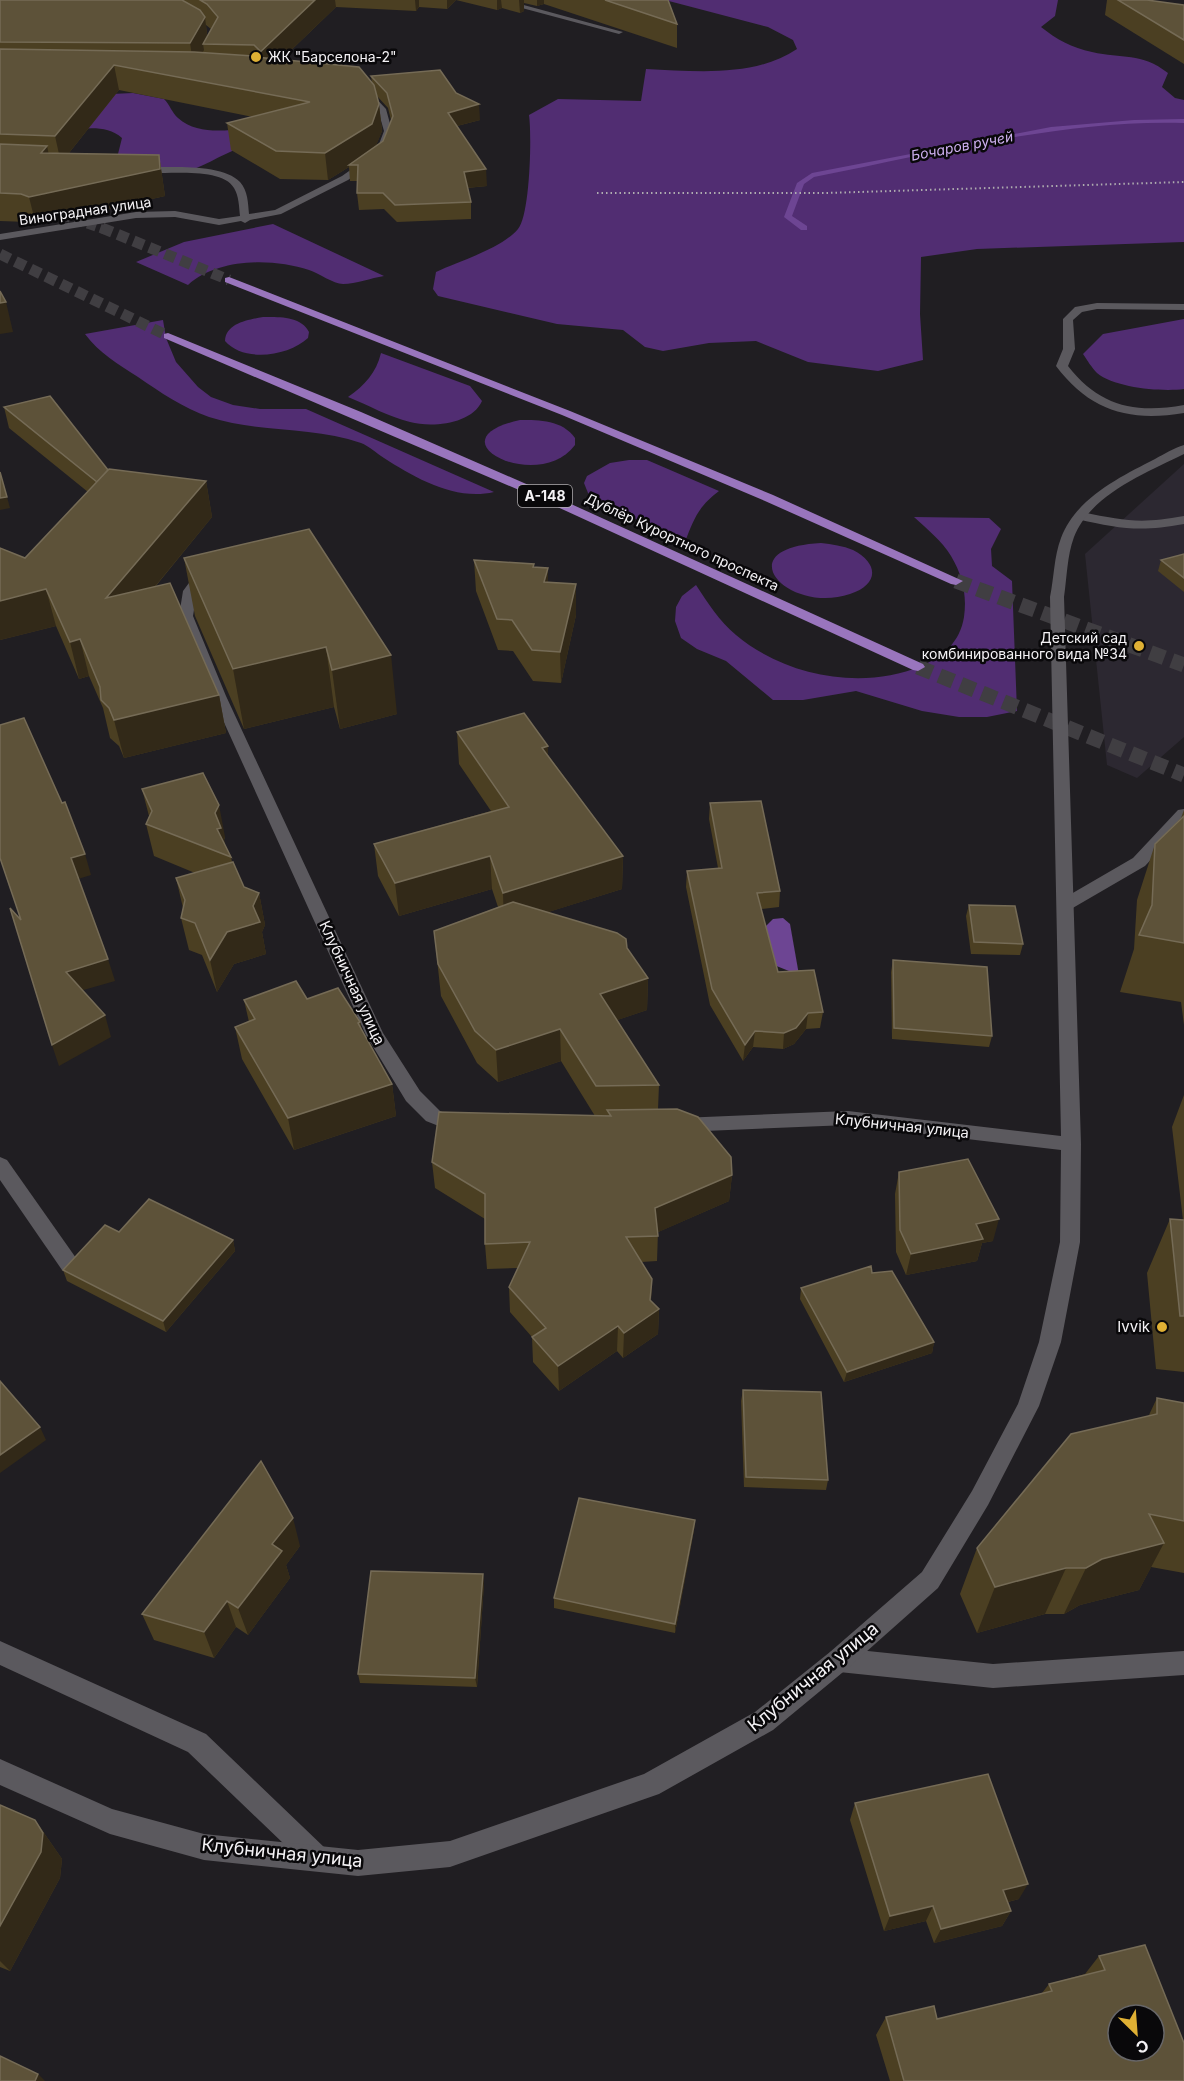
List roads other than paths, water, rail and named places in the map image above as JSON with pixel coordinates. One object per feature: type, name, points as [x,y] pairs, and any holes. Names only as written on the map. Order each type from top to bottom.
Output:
[{"type":"main road","points":[[229,280],[566,413],[769,498],[956,581]]},
{"type":"main road","name":"Дублёр Курортного проспекта","points":[[168,336],[329,401],[584,513],[918,667]]},
{"type":"street","points":[[496,0],[619,32]]},
{"type":"street","name":"Виноградная улица","points":[[0,237],[158,214],[175,214],[209,222],[245,220],[287,209],[345,178],[380,153],[388,130],[382,109],[368,93]]},
{"type":"street","points":[[127,170],[205,172],[227,176],[235,181],[240,190],[245,220]]},
{"type":"street","points":[[1184,307],[1097,306],[1079,309],[1068,319],[1069,349],[1062,366],[1084,391],[1106,403],[1134,411],[1184,409]]},
{"type":"street","name":"Клубничная улица","points":[[0,1772],[110,1821],[204,1846],[358,1863],[450,1854],[650,1785],[764,1721],[839,1660],[930,1580],[980,1498],[1028,1406],[1050,1342],[1070,1242],[1071,1144],[1058,597],[1068,535],[1104,492],[1184,448]]},
{"type":"street","points":[[1082,516],[1131,526],[1151,526],[1184,520]]},
{"type":"street","name":"Клубничная улица","points":[[218,553],[190,591],[186,616],[219,696],[375,1035],[413,1096],[433,1116],[462,1129],[474,1128]]},
{"type":"street","points":[[1065,905],[1139,862],[1184,814]]},
{"type":"street","name":"Клубничная улица","points":[[665,1125],[848,1118],[1071,1144]]},
{"type":"street","points":[[0,1165],[69,1264]]},
{"type":"street","points":[[0,1653],[196,1743],[317,1858]]},
{"type":"street","points":[[839,1660],[993,1676],[1184,1663]]},
{"type":"waterway","name":"Бочаров ручей","points":[[804,228],[788,217],[801,183],[812,175],[1051,129],[1167,120],[1184,121]]},
{"type":"tunnel","points":[[49,211],[105,230]]},
{"type":"tunnel","points":[[102,228],[229,280]]},
{"type":"tunnel","points":[[0,254],[168,336]]},
{"type":"tunnel","points":[[956,581],[1184,665]]},
{"type":"tunnel","points":[[918,667],[1184,775]]},
{"type":"railway","points":[[597,193],[826,193],[1184,182]]},
{"type":"place","name":"ЖК \"Барселона-2\"","points":[[256,57]]},
{"type":"place","name":"Детский сад комбинированного вида №34","points":[[1139,646]]},
{"type":"place","name":"Ivvik","points":[[1162,1327]]}]
